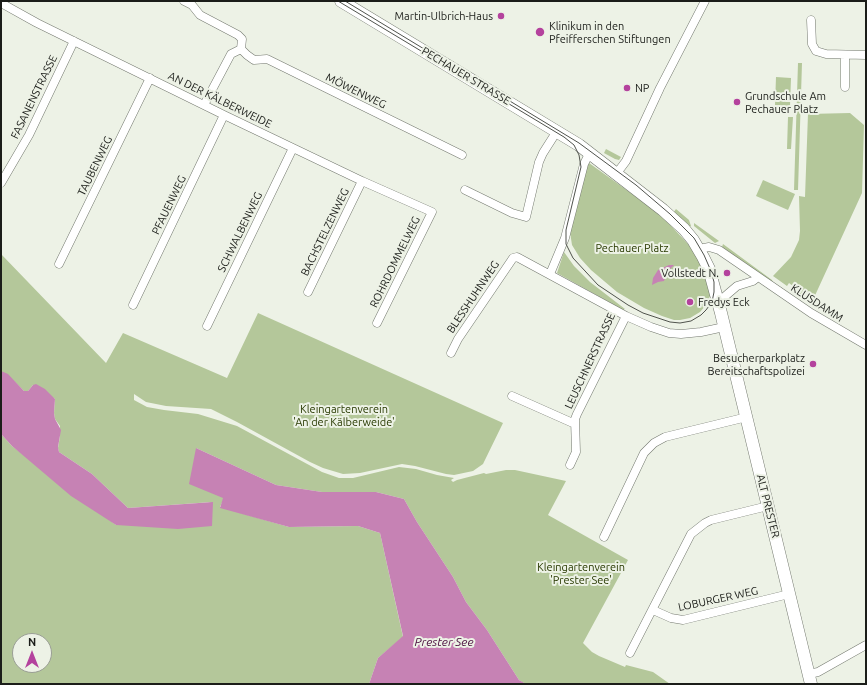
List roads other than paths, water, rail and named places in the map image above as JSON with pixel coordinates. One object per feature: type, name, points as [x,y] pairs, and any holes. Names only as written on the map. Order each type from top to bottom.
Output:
[{"type":"main road","name":"PECHAUER STRASSE","points":[[341,1],[590,152]]},
{"type":"main road","points":[[590,152],[675,220],[687,232],[699,249],[709,270],[724,327]]},
{"type":"main road","name":"ALT PRESTER","points":[[724,327],[810,679]]},
{"type":"street","points":[[184,1],[192,5],[200,15],[238,35],[242,39],[241,49],[231,54],[204,105]]},
{"type":"street","points":[[617,173],[626,160],[705,1]]},
{"type":"street","name":"AN DER KÄLBERWEIDE","points":[[1,3],[224,115],[362,181],[432,212]]},
{"type":"street","points":[[811,20],[812,44],[816,51],[826,54],[866,55]]},
{"type":"street","name":"FASANENSTRASSE","points":[[1,183],[29,135],[74,41]]},
{"type":"street","name":"MÖWENWEG","points":[[241,49],[254,60],[267,59],[462,155]]},
{"type":"street","points":[[845,55],[845,87]]},
{"type":"street","name":"TAUBENWEG","points":[[59,264],[150,78]]},
{"type":"street","name":"PFAUENWEG","points":[[133,305],[224,115]]},
{"type":"street","points":[[465,190],[512,213],[526,217],[539,162],[557,131]]},
{"type":"street","name":"SCHWALBENWEG","points":[[207,326],[293,148]]},
{"type":"street","points":[[550,274],[566,238],[584,164],[590,152]]},
{"type":"street","name":"BACHSTELZENWEG","points":[[308,292],[362,181]]},
{"type":"street","name":"ROHRDOMMELWEG","points":[[378,323],[432,212]]},
{"type":"street","name":"KLUSDAMM","points":[[699,249],[705,247],[715,248],[811,313],[866,345]]},
{"type":"street","name":"LEUSCHNERSTRASSE","points":[[518,257],[626,316],[577,414],[575,424],[576,452],[570,465]]},
{"type":"street","name":"BLESSHUHNWEG","points":[[451,353],[458,339],[513,258],[518,257]]},
{"type":"street","points":[[716,295],[722,298],[737,286],[753,281],[758,276]]},
{"type":"street","points":[[626,316],[651,327],[674,334],[696,333],[724,327]]},
{"type":"street","points":[[512,396],[575,424]]},
{"type":"street","points":[[604,537],[644,453],[654,443],[665,437],[746,417]]},
{"type":"street","points":[[630,653],[692,532],[711,520],[768,506]]},
{"type":"street","name":"LOBURGER WEG","points":[[653,610],[671,618],[683,620],[789,594]]},
{"type":"street","points":[[810,679],[818,672],[866,645]]},
{"type":"water","points":[[669,265],[674,265],[668,271],[664,281],[652,285],[653,278],[658,270]]},
{"type":"water","points":[[1,371],[8,374],[24,391],[28,391],[33,385],[36,384],[45,389],[55,399],[55,419],[61,430],[58,447],[59,452],[92,474],[128,508],[213,502],[212,526],[178,529],[116,525],[71,496],[12,446],[1,434]]},
{"type":"water","name":"Prester See","points":[[196,448],[276,485],[322,492],[376,492],[404,499],[417,522],[453,577],[466,602],[487,630],[519,680],[526,684],[369,684],[378,658],[403,636],[380,533],[358,526],[289,527],[220,508],[223,498],[189,484]]},
{"type":"tram line","points":[[338,1],[564,137],[574,145],[579,155],[581,167],[566,230],[566,244],[573,258],[598,285],[643,313],[670,322],[680,323],[691,321],[706,310],[712,302],[714,292],[714,282],[711,271],[694,238],[670,214],[636,185],[579,143],[345,1]]},
{"type":"place","name":"Martin-Ulbrich-Haus","points":[[501,16]]},
{"type":"place","name":"Klinikum in den Pfeifferschen Stiftungen","points":[[540,32]]},
{"type":"place","name":"NP","points":[[627,88]]},
{"type":"place","name":"Grundschule Am Pechauer Platz","points":[[737,102]]},
{"type":"place","name":"Vollstedt N.","points":[[727,273]]},
{"type":"place","name":"Fredys Eck","points":[[690,302]]},
{"type":"place","name":"Besucherparkplatz Bereitschaftspolizei","points":[[813,364]]},
{"type":"park label","name":"Pechauer Platz","points":[[632,248]]},
{"type":"park label","name":"Kleingartenverein 'An der Kälberweide'","points":[[344,415]]},
{"type":"park label","name":"Kleingartenverein 'Prester See'","points":[[581,573]]}]
